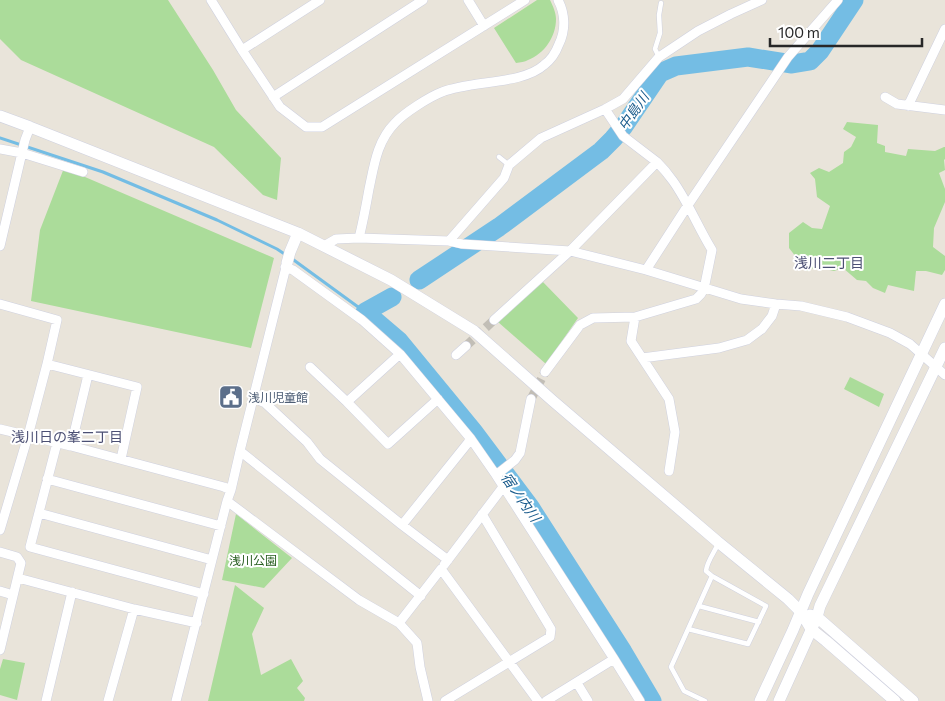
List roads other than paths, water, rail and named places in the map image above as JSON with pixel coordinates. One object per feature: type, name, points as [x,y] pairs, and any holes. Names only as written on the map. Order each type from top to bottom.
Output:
[{"type":"street","points":[[242,50],[320,0]]},
{"type":"street","points":[[273,96],[424,0]]},
{"type":"street","points":[[468,0],[484,26]]},
{"type":"street","points":[[214,1],[242,50],[280,107],[306,127],[322,127],[525,0]]},
{"type":"street","points":[[359,238],[376,157],[383,138],[395,123],[410,111],[442,92],[518,77],[533,73],[545,65],[555,54],[562,39],[565,22],[558,0]]},
{"type":"street","points":[[449,241],[504,178],[509,165],[541,138],[623,99],[659,56],[698,31],[762,0]]},
{"type":"street","points":[[646,270],[778,70],[838,0]]},
{"type":"street","points":[[908,106],[945,29]]},
{"type":"street","points":[[885,97],[897,104],[945,110]]},
{"type":"street","points":[[545,372],[580,325],[593,318],[635,317],[696,298],[704,289],[712,250],[688,204],[673,180],[658,162],[623,136],[605,109]]},
{"type":"street","points":[[0,116],[298,233],[391,280],[474,331],[718,542],[788,599],[801,612],[811,629],[895,701]]},
{"type":"street","points":[[0,246],[25,140],[30,127]]},
{"type":"street","points":[[0,149],[23,151],[83,172]]},
{"type":"street","points":[[494,320],[570,251],[658,162]]},
{"type":"street","points":[[176,701],[231,490],[287,261],[298,233]]},
{"type":"street","points":[[324,246],[336,239],[359,238],[449,241],[462,244],[570,251],[646,270],[741,299],[801,306],[847,317],[890,333],[910,344],[945,375]]},
{"type":"street","points":[[287,261],[300,276],[362,320],[400,354],[471,439],[498,473],[503,487],[640,701]]},
{"type":"street","points":[[0,304],[57,320],[28,436],[0,530]]},
{"type":"street","points":[[642,358],[719,348],[747,340],[762,329],[772,316],[776,304]]},
{"type":"street","points":[[760,701],[808,594],[945,304]]},
{"type":"street","points":[[635,317],[631,342],[669,399],[675,432],[669,471]]},
{"type":"street","points":[[456,355],[466,346]]},
{"type":"street","points":[[779,701],[817,617],[820,606],[945,348]]},
{"type":"street","points":[[347,402],[400,354]]},
{"type":"street","points":[[47,364],[137,387],[121,459]]},
{"type":"street","points":[[310,367],[388,444],[438,398]]},
{"type":"street","points":[[71,446],[88,375]]},
{"type":"street","points":[[254,398],[265,403],[307,442],[320,459],[448,560]]},
{"type":"street","points":[[498,473],[515,460],[520,453],[531,399]]},
{"type":"street","points":[[0,429],[121,459],[231,490]]},
{"type":"street","points":[[402,525],[471,439]]},
{"type":"street","points":[[57,443],[30,547],[204,594]]},
{"type":"street","points":[[240,451],[421,596]]},
{"type":"street","points":[[47,479],[221,526]]},
{"type":"street","points":[[399,623],[503,487]]},
{"type":"street","points":[[0,494],[10,497]]},
{"type":"street","points":[[227,501],[360,600],[399,623],[417,643],[428,701]]},
{"type":"street","points":[[39,513],[212,560]]},
{"type":"street","points":[[445,701],[550,637],[551,629],[482,514]]},
{"type":"street","points":[[0,552],[17,557],[21,563],[3,629],[0,650]]},
{"type":"street","points":[[441,569],[538,701]]},
{"type":"street","points":[[18,578],[196,623]]},
{"type":"street","points":[[0,591],[13,594]]},
{"type":"street","points":[[46,701],[72,592]]},
{"type":"street","points":[[108,701],[134,608]]},
{"type":"street","points":[[801,612],[817,617],[913,701]]},
{"type":"street","points":[[546,701],[614,659]]},
{"type":"street","points":[[577,683],[588,701]]},
{"type":"lane","points":[[659,56],[655,49],[660,33],[659,15],[661,3]]},
{"type":"lane","points":[[499,157],[509,165]]},
{"type":"lane","points":[[688,629],[748,644],[766,606],[712,576],[706,570],[706,564],[714,553],[718,542]]},
{"type":"lane","points":[[704,701],[684,691],[671,667],[712,576]]},
{"type":"lane","points":[[699,606],[759,622]]},
{"type":"waterway","name":"中島川","points":[[419,280],[499,227],[601,151],[624,126],[660,73],[676,66],[748,57],[792,64],[810,61],[820,51],[854,0]]},
{"type":"waterway","points":[[0,138],[103,172],[217,220],[286,255]]},
{"type":"waterway","points":[[291,258],[365,312]]},
{"type":"waterway","name":"宿ノ内川","points":[[392,297],[365,312],[399,341],[473,431],[530,507],[623,652],[652,701]]},
{"type":"tunnel","points":[[466,346],[494,320]]},
{"type":"tunnel","points":[[531,399],[545,372]]},
{"type":"place","name":"浅川児童館","points":[[231,397]]},
{"type":"district","name":"浅川二丁目","points":[[829,262]]},
{"type":"district","name":"浅川日の峯二丁目","points":[[67,436]]},
{"type":"park label","name":"浅川公園","points":[[253,560]]}]
